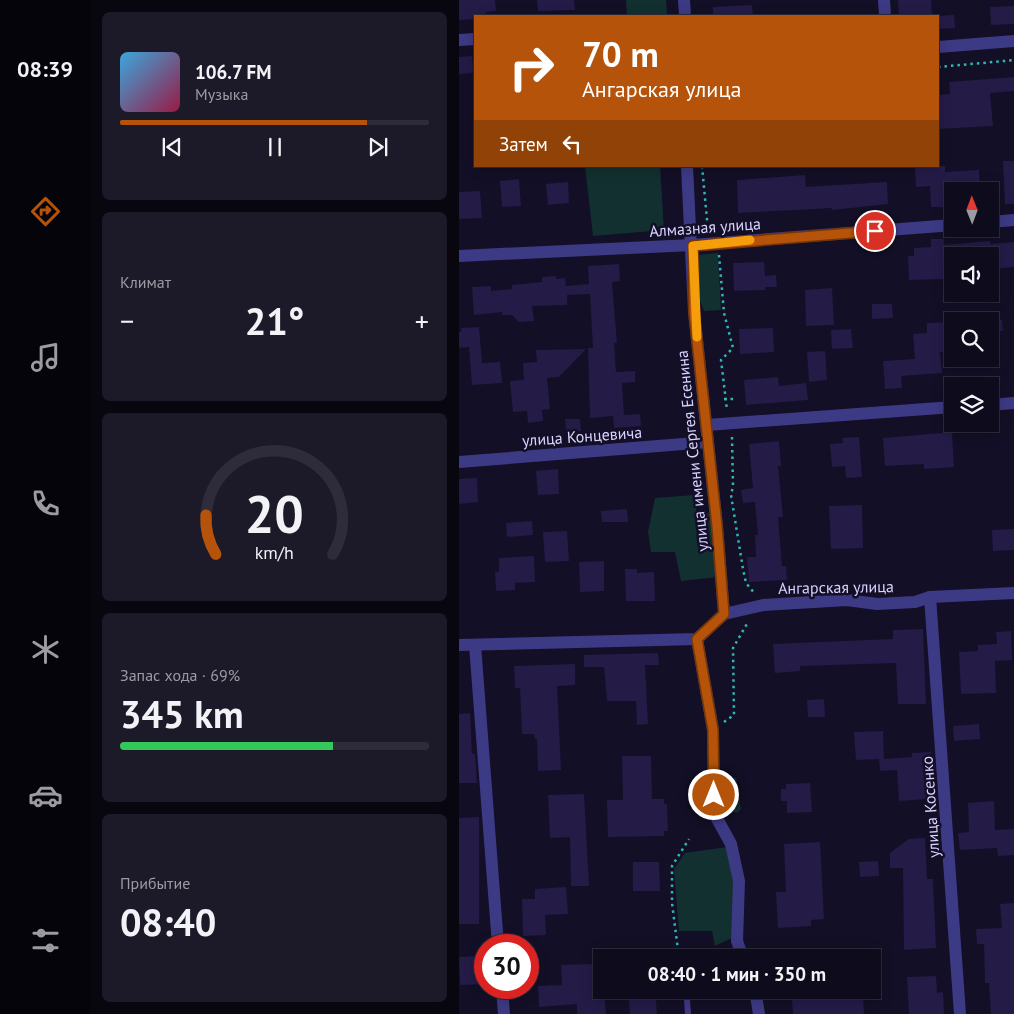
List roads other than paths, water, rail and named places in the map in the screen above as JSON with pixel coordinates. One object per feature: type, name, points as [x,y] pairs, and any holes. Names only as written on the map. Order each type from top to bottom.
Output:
[{"type":"street","points":[[684,0],[685,15]]},
{"type":"street","points":[[884,0],[885,15]]},
{"type":"street","points":[[459,40],[474,39]]},
{"type":"street","points":[[939,47],[1014,41]]},
{"type":"street","name":"улица имени Сергея Есенина","points":[[687,167],[693,246],[694,312],[707,425],[724,614]]},
{"type":"street","points":[[999,221],[1014,220]]},
{"type":"street","name":"Алмазная улица","points":[[459,256],[693,246],[944,226]]},
{"type":"street","points":[[999,404],[1014,403]]},
{"type":"street","points":[[707,425],[944,408]]},
{"type":"street","name":"улица Концевича","points":[[459,462],[708,442]]},
{"type":"street","name":"Ангарская улица","points":[[697,639],[724,614],[757,606],[847,600],[877,604],[915,602],[930,597],[1014,592]]},
{"type":"street","name":"улица Косенко","points":[[930,597],[961,1014]]},
{"type":"street","points":[[459,645],[697,639],[713,730],[714,813],[731,844],[739,881],[737,941],[740,949]]},
{"type":"street","points":[[475,645],[498,934]]},
{"type":"street","points":[[503,999],[504,1014]]},
{"type":"street","points":[[756,999],[759,1014]]},
{"type":"lane","points":[[687,1000],[688,1014]]}]
